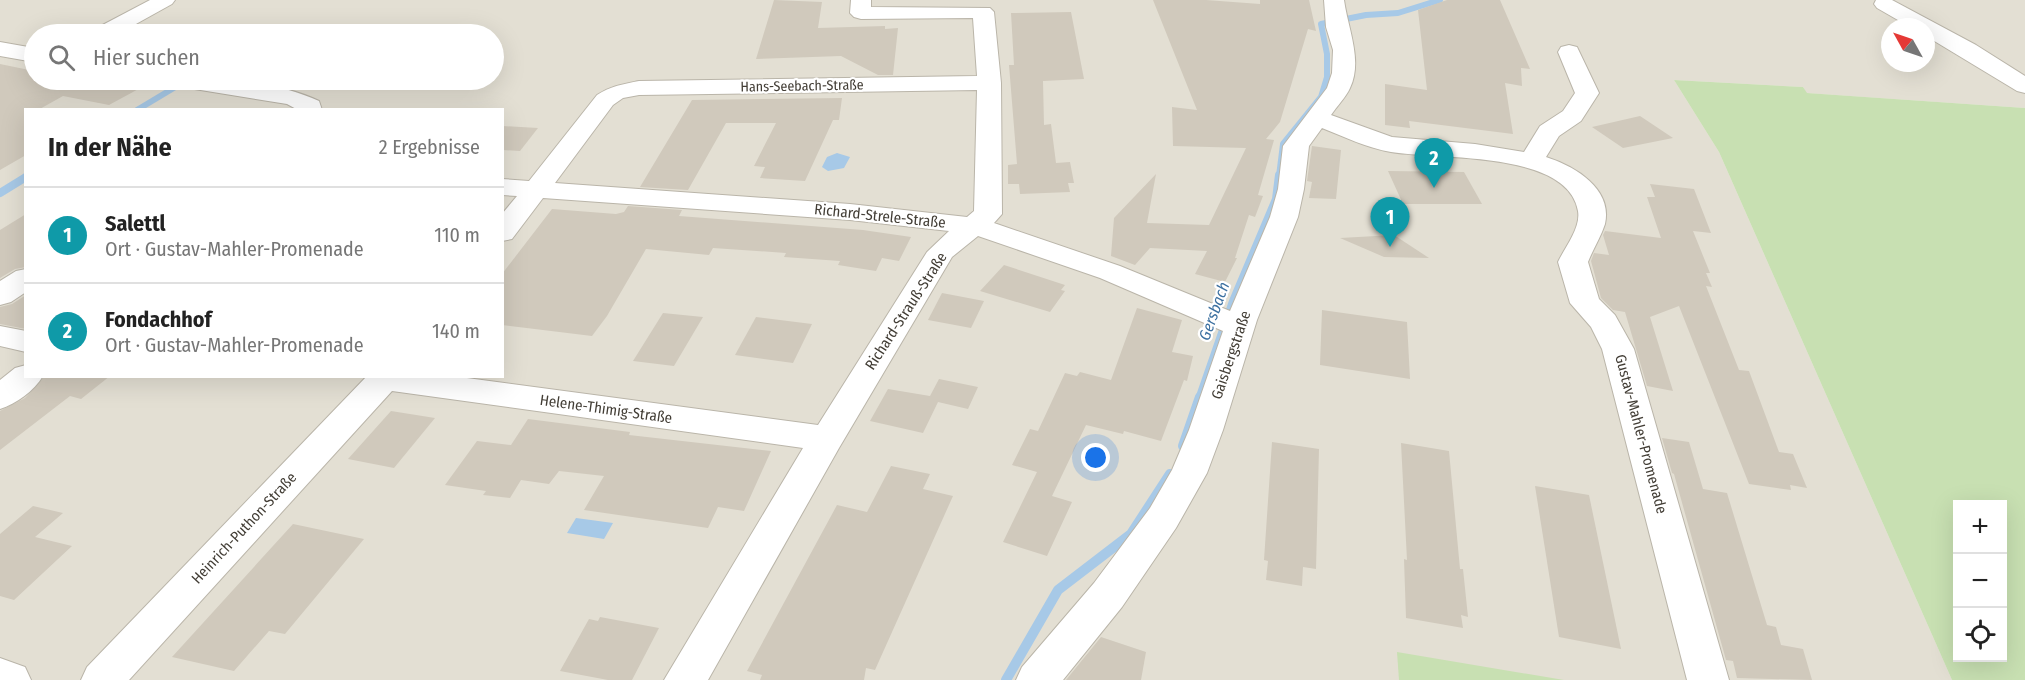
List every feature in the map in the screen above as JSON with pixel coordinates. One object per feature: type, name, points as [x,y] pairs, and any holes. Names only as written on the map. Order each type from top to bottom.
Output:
[{"type":"street","points":[[121,24],[165,0]]},
{"type":"street","name":"Richard-Strauß-Straße","points":[[685,680],[827,439],[941,252],[988,214],[989,82],[983,12],[861,13],[861,0]]},
{"type":"street","points":[[1876,2],[1914,1]]},
{"type":"street","points":[[1876,2],[1968,50],[2025,86]]},
{"type":"street","name":"Gaisbergstraße","points":[[1036,680],[1108,594],[1163,518],[1189,473],[1206,430],[1226,320],[1284,217],[1291,189],[1296,146],[1338,89],[1344,73],[1344,50],[1336,15]]},
{"type":"street","points":[[0,49],[24,53]]},
{"type":"street","points":[[1532,159],[1549,131],[1572,117],[1587,93],[1569,52]]},
{"type":"street","name":"Hans-Seebach-Straße","points":[[537,190],[605,100],[615,93],[639,88],[989,82]]},
{"type":"street","points":[[244,90],[293,98],[310,108]]},
{"type":"street","name":"Gustav-Mahler-Promenade","points":[[1315,118],[1389,144],[1493,153],[1532,159],[1562,172],[1580,184],[1593,212],[1589,229],[1573,262],[1579,288],[1586,303],[1604,322],[1618,349],[1708,680]]},
{"type":"street","name":"Richard-Strele-Straße","points":[[504,187],[850,212],[975,226],[1110,272],[1226,320]]},
{"type":"street","points":[[504,231],[537,190]]},
{"type":"street","points":[[0,295],[24,279]]},
{"type":"street","points":[[0,336],[24,342]]},
{"type":"street","points":[[0,397],[24,378]]},
{"type":"street","name":"Helene-Thimig-Straße","points":[[386,378],[827,439]]},
{"type":"street","name":"Heinrich-Puthon-Straße","points":[[102,680],[386,378]]},
{"type":"street","points":[[0,677],[10,680]]},
{"type":"shaded area","points":[[0,0],[2025,0],[2025,108],[1806,93],[1803,87],[1674,80],[1719,152],[1952,680],[0,680]]},
{"type":"green space","points":[[1674,80],[1803,87],[1807,93],[2025,108],[2025,680],[1952,680],[1719,152]]},
{"type":"green space","points":[[1397,652],[1564,680],[1399,680]]},
{"type":"water","points":[[837,153],[850,157],[844,168],[828,171],[822,167],[827,157]]},
{"type":"water","points":[[576,518],[613,523],[604,539],[567,533]]},
{"type":"building","points":[[774,0],[822,2],[818,28],[885,26],[885,29],[898,28],[893,75],[878,75],[841,56],[756,59]]},
{"type":"building","points":[[1153,0],[1206,0],[1260,4],[1260,0],[1309,0],[1316,31],[1308,29],[1280,122],[1266,139],[1274,140],[1258,195],[1263,196],[1255,217],[1249,215],[1235,258],[1237,258],[1225,282],[1195,274],[1207,251],[1150,248],[1135,265],[1111,256],[1114,218],[1156,174],[1147,223],[1209,225],[1246,148],[1173,146],[1172,107],[1197,110]]},
{"type":"building","points":[[1447,0],[1500,0],[1530,69],[1521,68],[1522,86],[1505,83],[1513,134],[1409,121],[1410,128],[1385,125],[1385,84],[1427,90],[1418,10]]},
{"type":"building","points":[[1071,12],[1084,79],[1043,81],[1044,125],[1051,124],[1056,163],[1070,162],[1074,183],[1068,183],[1070,192],[1020,194],[1019,184],[1008,184],[1008,165],[1017,164],[1009,65],[1014,65],[1011,13]]},
{"type":"building","points":[[0,64],[24,69],[24,90],[137,90],[109,105],[63,96],[42,108],[24,108],[24,156],[0,170]]},
{"type":"building","points":[[842,98],[839,120],[833,120],[805,181],[760,178],[765,167],[754,166],[776,123],[726,123],[688,190],[640,187],[692,100]]},
{"type":"building","points":[[1640,116],[1673,138],[1623,148],[1592,127]]},
{"type":"building","points":[[504,126],[538,128],[520,151],[504,150]]},
{"type":"building","points":[[1312,146],[1341,150],[1336,199],[1309,198],[1312,182],[1307,181]]},
{"type":"building","points":[[1388,171],[1464,172],[1482,204],[1403,204]]},
{"type":"building","points":[[1650,184],[1694,189],[1711,233],[1693,231],[1710,273],[1706,273],[1712,287],[1706,286],[1739,370],[1749,371],[1779,452],[1793,454],[1807,488],[1790,485],[1791,490],[1749,484],[1679,306],[1650,317],[1673,391],[1647,386],[1625,312],[1613,310],[1601,298],[1591,261],[1594,253],[1609,255],[1603,235],[1605,231],[1661,238],[1647,197],[1655,197]]},
{"type":"building","points":[[628,206],[682,210],[679,216],[863,230],[911,237],[899,261],[882,258],[876,271],[838,265],[840,261],[784,257],[786,253],[713,248],[709,255],[646,249],[607,316],[592,336],[504,325],[504,271],[552,209],[616,214],[624,212]]},
{"type":"building","points":[[24,215],[24,267],[15,269],[0,278],[0,230]]},
{"type":"building","points":[[1394,235],[1429,258],[1384,257],[1340,238]]},
{"type":"building","points":[[1004,265],[1065,285],[1061,290],[1065,291],[1050,312],[980,291]]},
{"type":"building","points":[[942,293],[984,301],[971,328],[928,320]]},
{"type":"building","points":[[24,296],[24,329],[0,324],[0,307],[12,304]]},
{"type":"building","points":[[1137,308],[1182,320],[1172,352],[1193,356],[1187,381],[1184,380],[1161,441],[1124,431],[1123,434],[1086,425],[1052,496],[1072,502],[1047,556],[1003,542],[1037,472],[1012,465],[1030,429],[1038,431],[1065,373],[1077,376],[1080,372],[1111,380]]},
{"type":"building","points":[[1322,310],[1407,322],[1410,379],[1320,365]]},
{"type":"building","points":[[663,313],[703,317],[674,366],[633,361]]},
{"type":"building","points":[[756,317],[812,324],[793,363],[735,355]]},
{"type":"building","points":[[43,378],[107,378],[81,399],[70,396],[0,450],[0,411],[25,398]]},
{"type":"building","points":[[939,379],[978,387],[968,409],[938,402],[923,433],[870,421],[888,389],[930,396]]},
{"type":"building","points":[[391,411],[435,418],[394,468],[348,459]]},
{"type":"building","points":[[528,419],[630,432],[629,435],[771,451],[744,511],[718,507],[708,528],[584,510],[604,476],[559,471],[549,484],[521,480],[510,498],[483,495],[486,491],[445,485],[477,441],[511,445]]},
{"type":"building","points":[[1662,438],[1689,442],[1703,489],[1727,493],[1767,625],[1776,627],[1781,645],[1803,649],[1812,680],[1737,678],[1733,661],[1726,660]]},
{"type":"building","points":[[1272,442],[1319,449],[1316,569],[1303,567],[1302,586],[1266,580],[1268,561],[1264,560]]},
{"type":"building","points":[[1401,443],[1449,451],[1460,569],[1463,569],[1468,617],[1461,615],[1463,628],[1406,618],[1404,559],[1407,560]]},
{"type":"building","points":[[891,466],[930,474],[923,489],[953,496],[875,670],[866,668],[864,680],[760,680],[762,675],[747,671],[837,505],[867,512]]},
{"type":"building","points":[[1535,486],[1589,495],[1621,649],[1559,637]]},
{"type":"building","points":[[33,506],[63,513],[35,537],[72,546],[14,600],[0,596],[0,534]]},
{"type":"building","points":[[293,524],[364,539],[285,634],[269,631],[234,671],[172,657]]},
{"type":"building","points":[[600,617],[659,628],[632,680],[608,680],[560,671],[589,619],[598,621]]},
{"type":"building","points":[[1101,637],[1146,652],[1141,680],[1066,680]]},
{"type":"waterway","name":"Gersbach","points":[[1279,176],[1283,144],[1321,97],[1327,77],[1327,54],[1321,24],[1366,15],[1398,13],[1440,0]]},
{"type":"waterway","points":[[140,108],[170,90]]},
{"type":"waterway","name":"Gersbach","points":[[1199,399],[1233,301],[1276,199],[1279,175]]},
{"type":"waterway","points":[[0,193],[24,178]]},
{"type":"waterway","name":"Gersbach","points":[[1183,446],[1200,397]]},
{"type":"waterway","name":"Gersbach","points":[[1006,680],[1058,590],[1131,534],[1170,474]]},
{"type":"place","name":"Fondachhof","points":[[1434,188]]},
{"type":"place","name":"Salettl","points":[[1390,247]]}]
